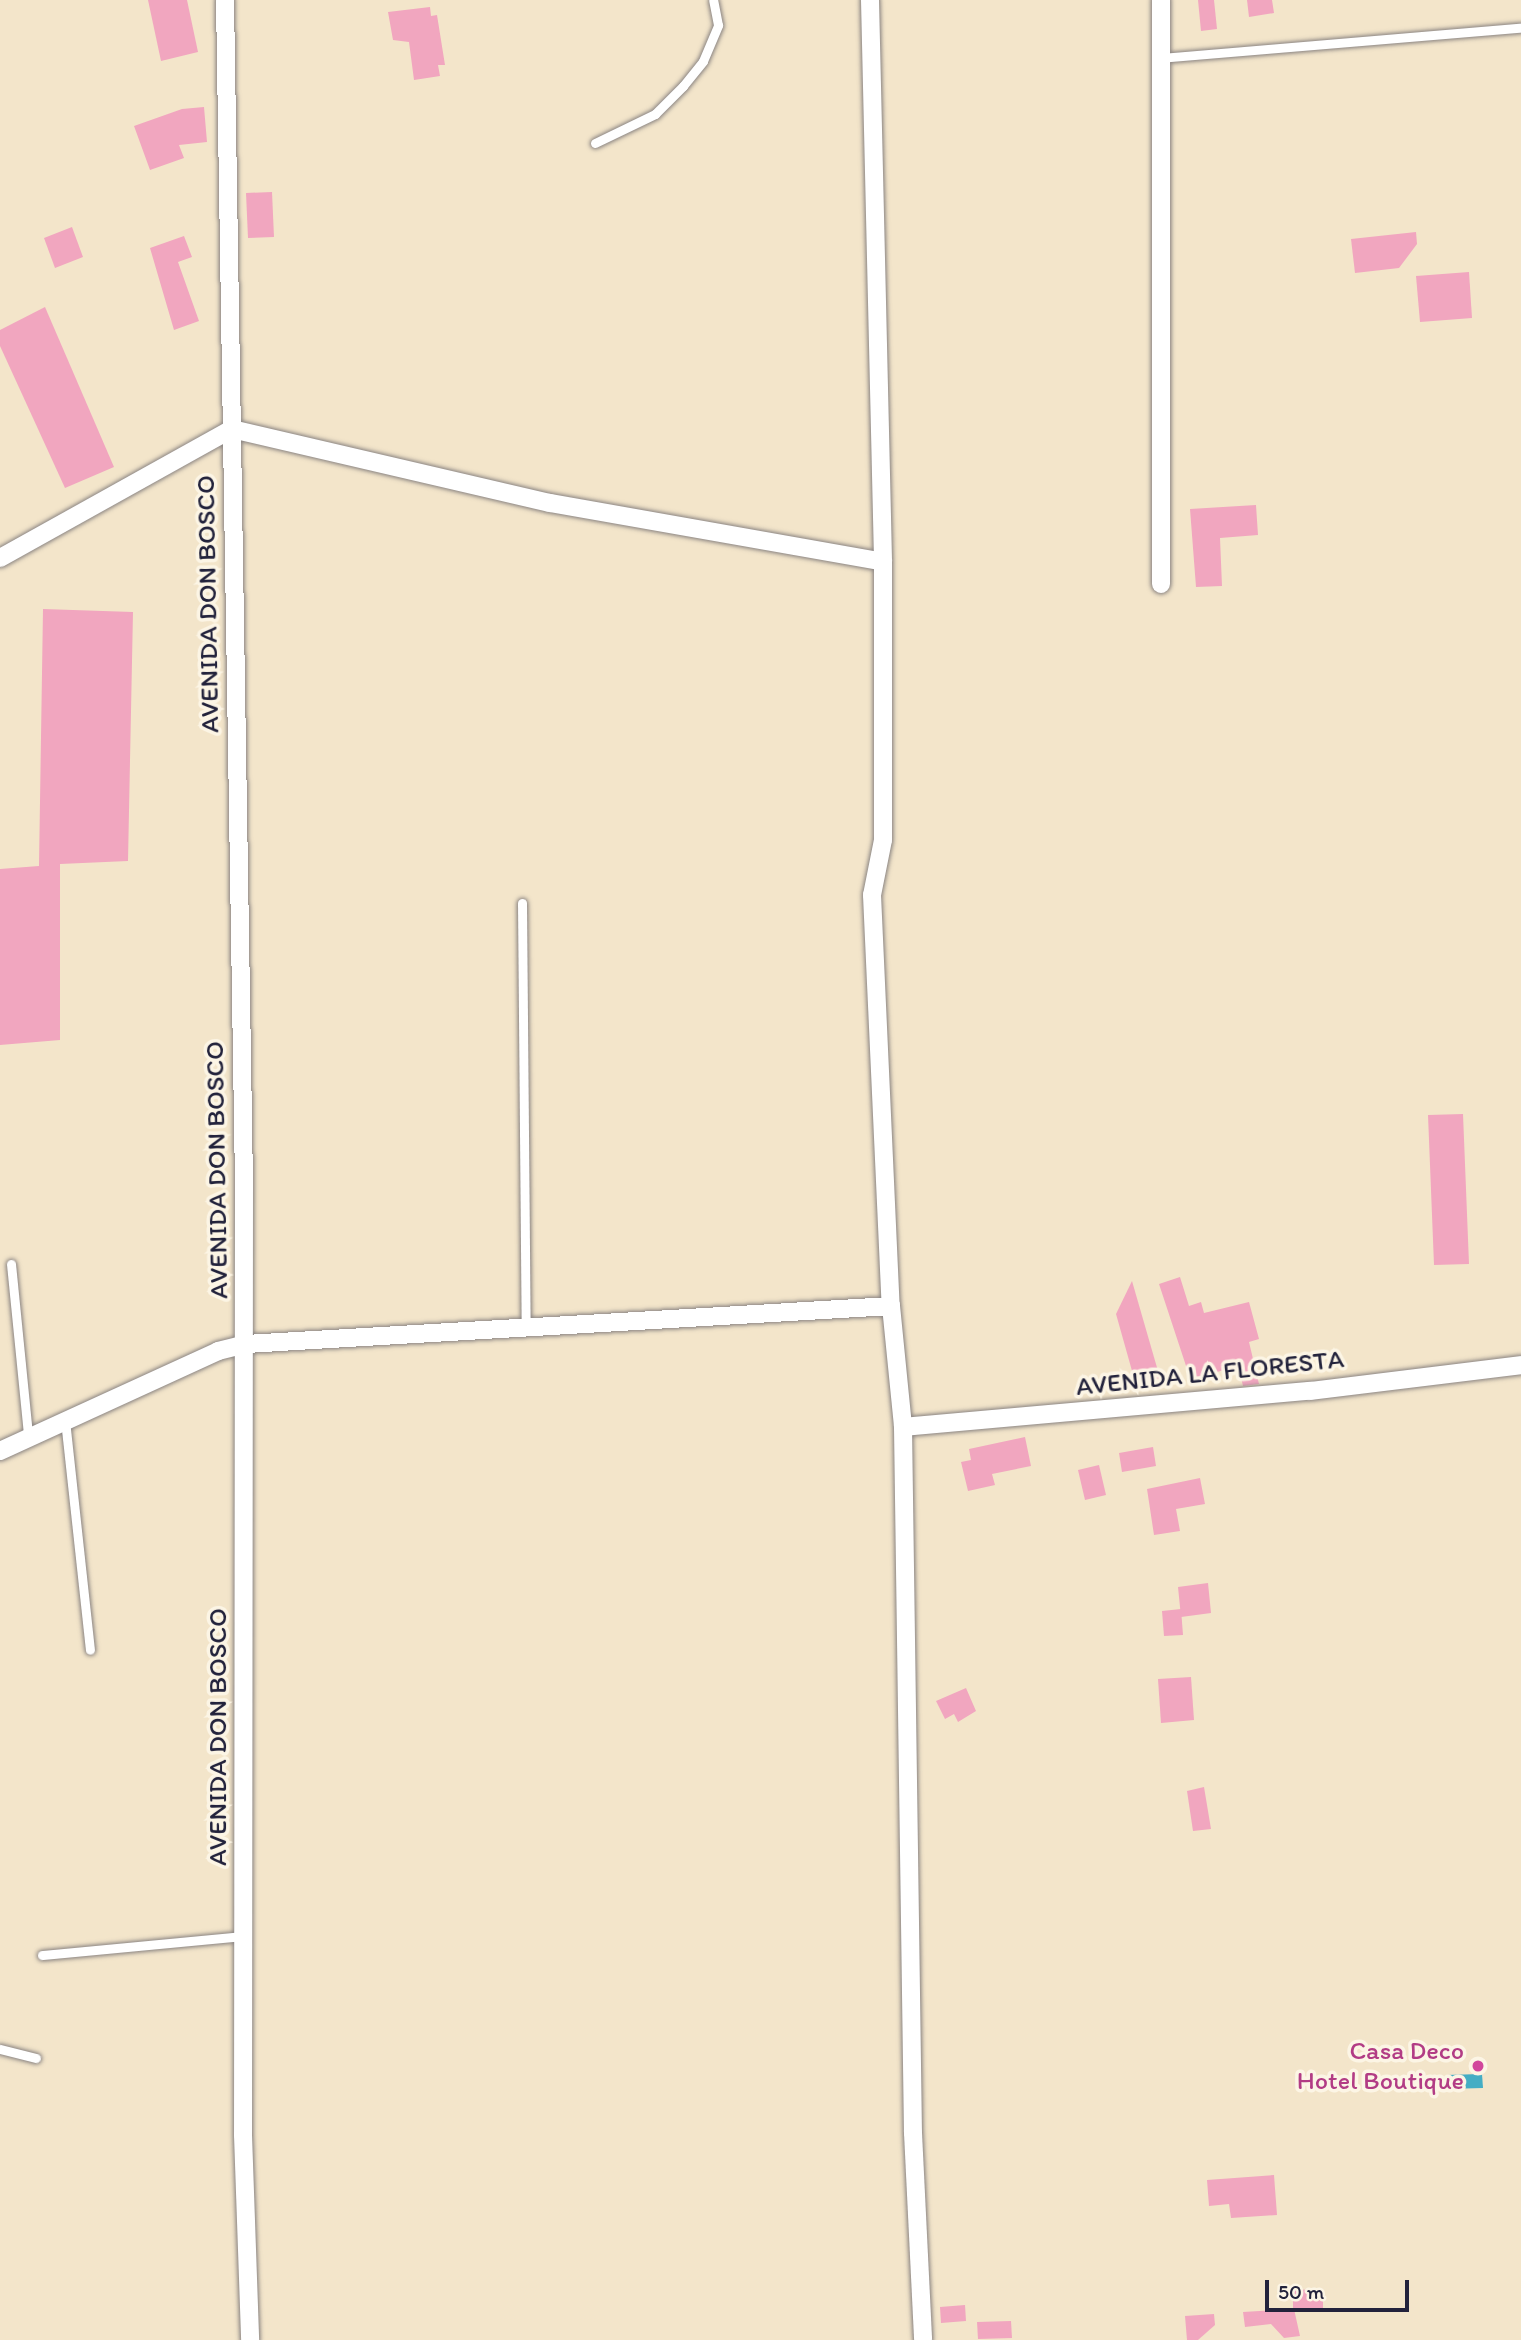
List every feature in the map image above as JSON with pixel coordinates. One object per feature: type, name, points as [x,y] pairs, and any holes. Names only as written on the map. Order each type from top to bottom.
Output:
[{"type":"street","name":"AVENIDA DON BOSCO","points":[[225,0],[246,1344],[243,2135],[250,2340]]},
{"type":"street","points":[[870,0],[883,562],[883,840],[872,895],[891,1306],[903,1427],[913,2119],[923,2340]]},
{"type":"street","points":[[1161,0],[1158,58],[1161,584]]},
{"type":"street","points":[[0,558],[232,429],[551,503],[883,562]]},
{"type":"street","points":[[0,1451],[65,1418],[218,1351],[246,1344],[891,1306]]},
{"type":"street","name":"AVENIDA LA FLORESTA","points":[[903,1427],[1310,1391],[1521,1365]]},
{"type":"lane","points":[[595,142],[655,114],[683,86],[703,61],[718,25],[713,0]]},
{"type":"lane","points":[[1158,58],[1521,28]]},
{"type":"lane","points":[[522,903],[526,1328]]},
{"type":"lane","points":[[11,1264],[28,1435]]},
{"type":"lane","points":[[65,1418],[90,1650]]},
{"type":"lane","points":[[42,1955],[243,1936]]},
{"type":"lane","points":[[0,2049],[36,2058]]},
{"type":"water","points":[[1482,2074],[1483,2088],[1446,2089],[1446,2075]]},
{"type":"building","points":[[148,0],[187,0],[198,52],[161,61]]},
{"type":"building","points":[[1198,0],[1214,0],[1217,29],[1201,31]]},
{"type":"building","points":[[1247,0],[1272,0],[1274,13],[1249,17]]},
{"type":"building","points":[[430,7],[431,16],[437,15],[445,65],[438,65],[440,76],[414,80],[409,42],[393,40],[388,12]]},
{"type":"building","points":[[204,107],[207,142],[179,145],[184,158],[150,170],[134,126],[182,109]]},
{"type":"building","points":[[272,192],[274,237],[248,238],[246,193]]},
{"type":"building","points":[[72,227],[83,257],[55,268],[44,238]]},
{"type":"building","points":[[1416,232],[1417,244],[1399,268],[1355,273],[1351,239]]},
{"type":"building","points":[[184,236],[192,257],[178,262],[199,321],[174,330],[150,248]]},
{"type":"building","points":[[1469,272],[1472,318],[1420,322],[1416,276]]},
{"type":"building","points":[[45,307],[114,467],[65,488],[0,346],[0,330]]},
{"type":"building","points":[[1256,505],[1258,535],[1220,538],[1222,586],[1196,587],[1190,509]]},
{"type":"building","points":[[43,609],[133,612],[128,861],[60,864],[60,1040],[0,1045],[0,869],[39,866]]},
{"type":"building","points":[[1463,1114],[1469,1264],[1434,1265],[1428,1115]]},
{"type":"building","points":[[1180,1277],[1189,1306],[1201,1302],[1204,1313],[1249,1302],[1259,1339],[1249,1342],[1259,1384],[1243,1386],[1238,1365],[1191,1381],[1159,1284]]},
{"type":"building","points":[[1132,1281],[1160,1378],[1136,1385],[1116,1314]]},
{"type":"building","points":[[1025,1437],[1031,1466],[992,1474],[995,1485],[968,1491],[961,1462],[971,1460],[969,1449]]},
{"type":"building","points":[[1153,1447],[1156,1466],[1122,1472],[1119,1453]]},
{"type":"building","points":[[1099,1465],[1106,1495],[1085,1500],[1078,1470]]},
{"type":"building","points":[[1200,1478],[1205,1504],[1176,1509],[1180,1531],[1154,1535],[1147,1489]]},
{"type":"building","points":[[1208,1583],[1211,1613],[1181,1617],[1178,1587]]},
{"type":"building","points":[[1181,1609],[1183,1635],[1164,1636],[1162,1611]]},
{"type":"building","points":[[1191,1677],[1194,1720],[1161,1723],[1158,1679]]},
{"type":"building","points":[[966,1688],[976,1711],[958,1722],[954,1714],[945,1719],[936,1701]]},
{"type":"building","points":[[1204,1787],[1211,1829],[1193,1831],[1187,1791]]},
{"type":"building","points":[[1274,2175],[1277,2215],[1231,2218],[1229,2204],[1209,2206],[1207,2180]]},
{"type":"building","points":[[1323,2289],[1323,2309],[1294,2309],[1300,2336],[1284,2338],[1271,2324],[1245,2327],[1243,2312],[1293,2309],[1293,2290]]},
{"type":"building","points":[[965,2305],[966,2321],[941,2323],[940,2307]]},
{"type":"building","points":[[1214,2314],[1215,2325],[1198,2340],[1187,2340],[1185,2316]]},
{"type":"building","points":[[1011,2321],[1012,2338],[978,2339],[977,2322]]},
{"type":"place","name":"Casa Deco Hotel Boutique","points":[[1478,2066]]}]
